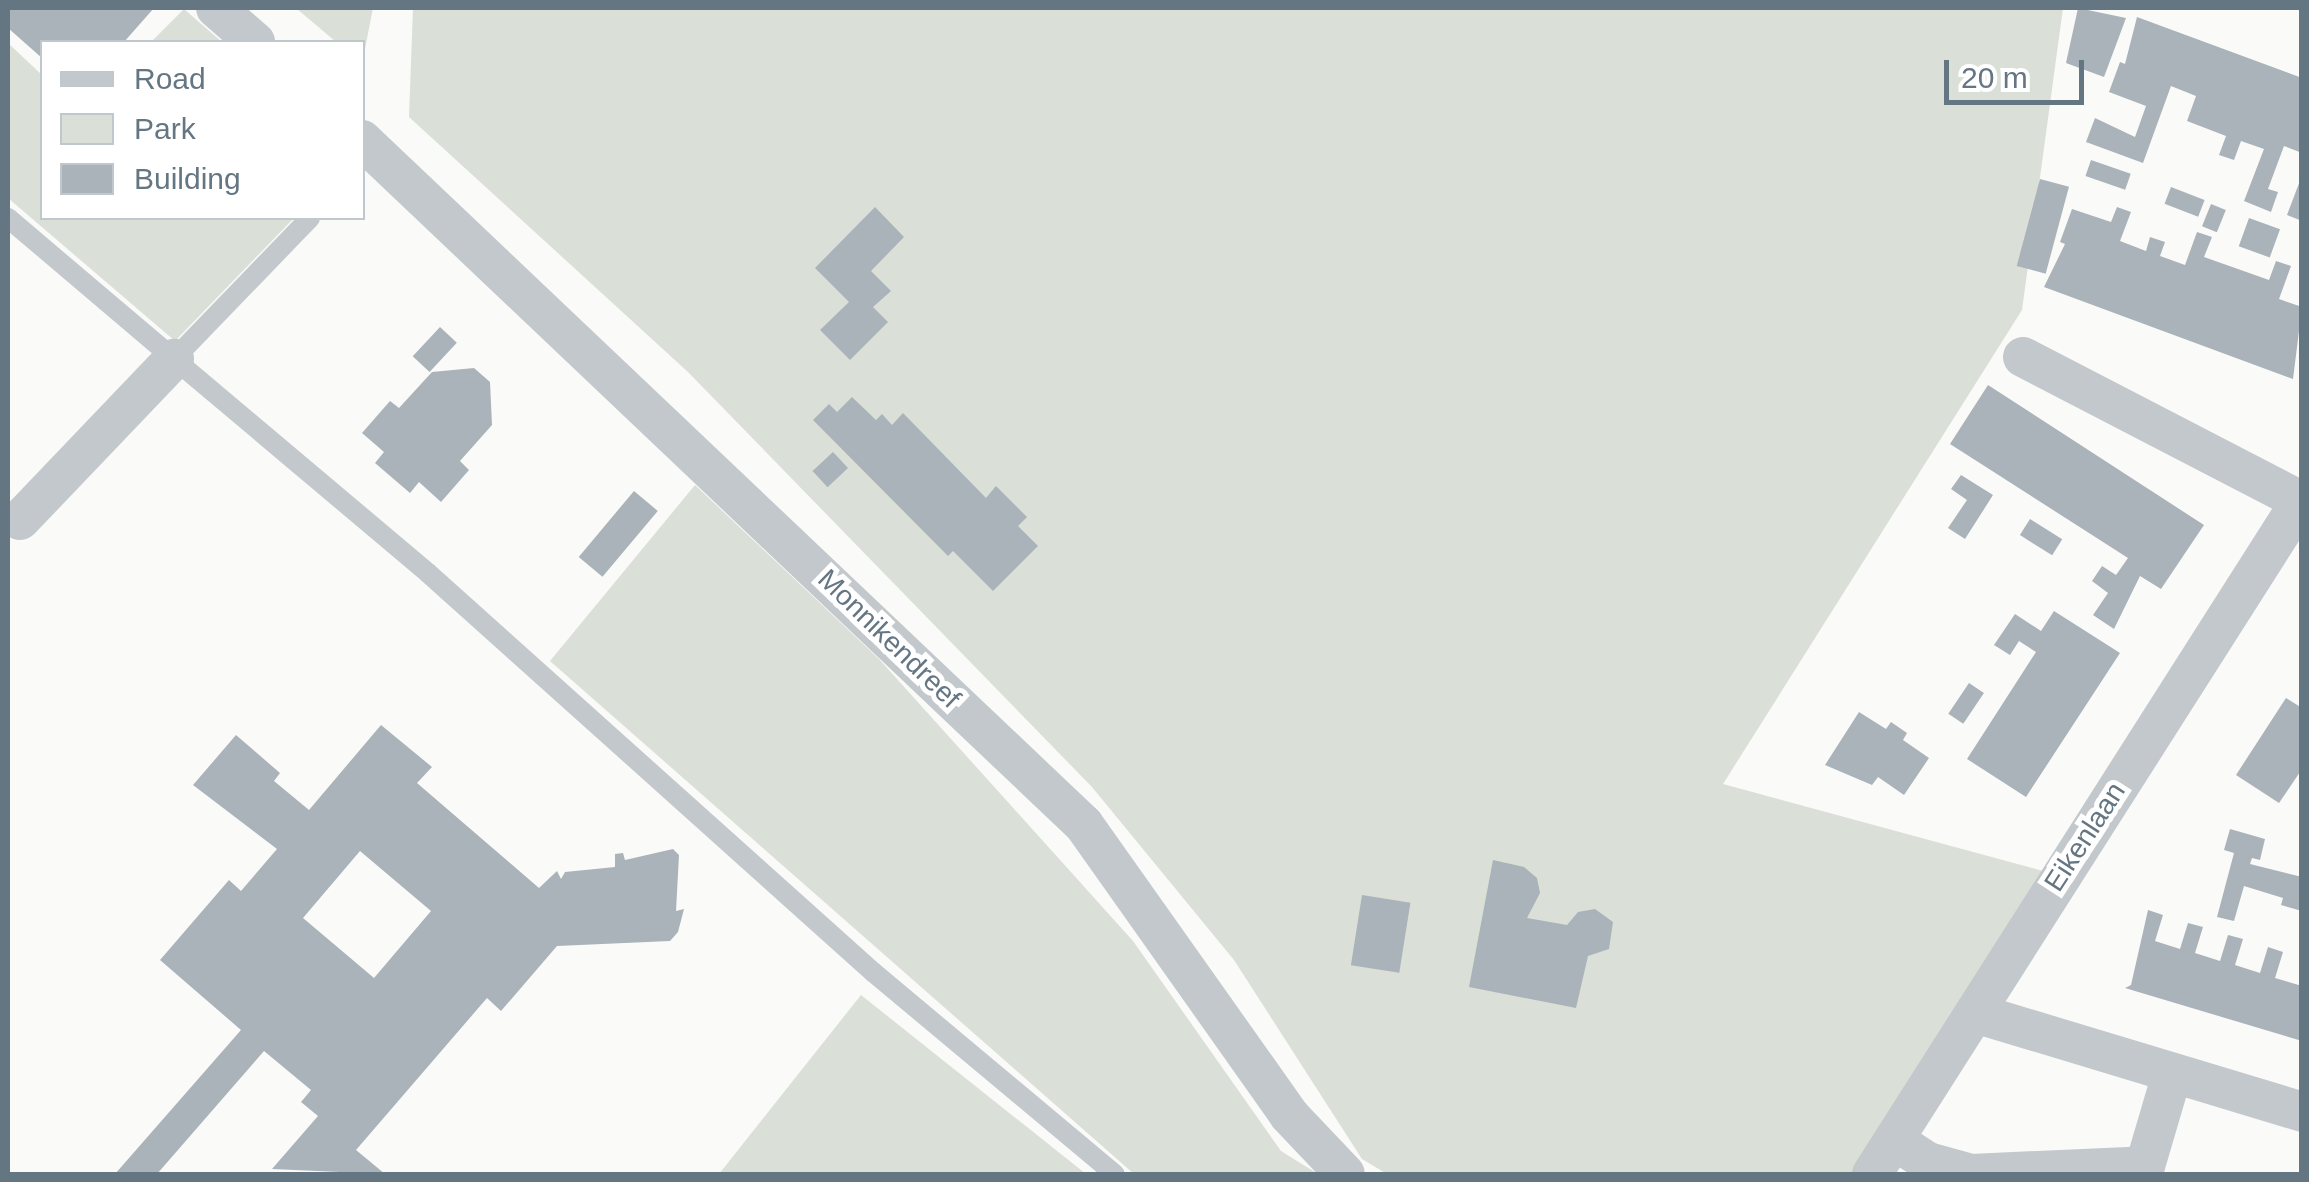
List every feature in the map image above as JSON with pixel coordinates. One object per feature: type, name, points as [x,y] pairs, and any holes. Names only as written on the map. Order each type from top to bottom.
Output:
[{"type":"street","points":[[216,8],[253,40]]},
{"type":"street","name":"Monnikendreef","points":[[367,152],[1084,825],[1288,1115],[1346,1174]]},
{"type":"street","name":"Eikenlaan","points":[[1872,1174],[2301,500],[2024,357]]},
{"type":"street","points":[[14,527],[174,359]]},
{"type":"street","points":[[1974,1013],[2302,1112]]},
{"type":"street","points":[[1894,1140],[1928,1162],[1971,1174],[2145,1166],[2172,1074]]},
{"type":"lane","points":[[8,218],[428,573],[873,972],[1116,1174]]},
{"type":"lane","points":[[174,359],[308,220]]},
{"type":"green space","points":[[296,8],[373,8],[365,49],[365,40],[334,40]]},
{"type":"green space","points":[[413,8],[2063,8],[2022,310],[1723,784],[2054,874],[1869,1174],[1387,1174],[1362,1159],[1234,960],[1092,787],[688,372],[409,117]]},
{"type":"green space","points":[[184,9],[220,40],[153,40]]},
{"type":"green space","points":[[8,43],[40,73],[40,220],[292,220],[175,341],[8,198]]},
{"type":"green space","points":[[695,485],[879,659],[1133,941],[1281,1151],[1318,1174],[1134,1174],[550,661]]},
{"type":"green space","points":[[861,995],[1086,1174],[719,1174]]},
{"type":"building","points":[[8,8],[154,8],[126,40],[40,40],[40,56],[8,28]]},
{"type":"building","points":[[2078,8],[2126,18],[2104,77],[2066,63]]},
{"type":"building","points":[[2137,17],[2302,78],[2302,153],[2284,146],[2268,189],[2278,192],[2271,212],[2244,201],[2264,149],[2241,141],[2234,160],[2219,155],[2226,136],[2187,121],[2196,96],[2171,86],[2143,163],[2086,142],[2095,118],[2135,137],[2146,106],[2109,92],[2120,62],[2125,64]]},
{"type":"building","points":[[2091,160],[2131,174],[2125,190],[2085,176]]},
{"type":"building","points":[[2302,178],[2302,221],[2287,215]]},
{"type":"building","points":[[2040,179],[2069,187],[2046,274],[2017,266]]},
{"type":"building","points":[[2171,187],[2205,200],[2198,217],[2165,204]]},
{"type":"building","points":[[2211,204],[2226,210],[2217,232],[2202,226]]},
{"type":"building","points":[[875,207],[904,237],[871,271],[891,291],[873,307],[888,322],[850,360],[820,330],[849,302],[815,268]]},
{"type":"building","points":[[2117,207],[2131,212],[2120,241],[2146,251],[2150,237],[2165,242],[2160,256],[2185,265],[2197,232],[2212,237],[2204,257],[2269,280],[2276,261],[2291,266],[2279,299],[2302,307],[2293,379],[2044,287],[2065,244],[2060,242],[2072,209],[2111,222]]},
{"type":"building","points":[[2249,218],[2280,229],[2270,257],[2239,246]]},
{"type":"building","points":[[440,327],[457,343],[430,372],[413,356]]},
{"type":"building","points":[[474,368],[490,382],[492,425],[460,461],[469,470],[441,502],[419,482],[410,493],[375,463],[384,452],[362,433],[390,401],[399,408],[432,372]]},
{"type":"building","points":[[1988,385],[2204,525],[2161,589],[2140,576],[2114,629],[2093,615],[2108,593],[2092,581],[2102,566],[2116,575],[2128,558],[1950,444]]},
{"type":"building","points":[[852,397],[876,420],[882,414],[892,425],[903,413],[986,498],[996,486],[1027,517],[1018,526],[1038,546],[993,591],[953,551],[948,556],[813,420],[829,404],[837,412]]},
{"type":"building","points":[[833,452],[848,468],[828,487],[813,471]]},
{"type":"building","points":[[1961,475],[1993,495],[1965,539],[1948,528],[1967,500],[1951,489]]},
{"type":"building","points":[[634,491],[658,511],[602,577],[579,557]]},
{"type":"building","points":[[2030,519],[2062,539],[2052,555],[2020,535]]},
{"type":"building","points":[[2054,611],[2120,653],[2026,797],[1967,759],[2036,652],[2019,641],[2010,655],[1994,645],[2015,614],[2041,631]]},
{"type":"building","points":[[1969,683],[1984,693],[1963,724],[1948,714]]},
{"type":"building","points":[[2286,698],[2302,708],[2302,769],[2279,803],[2236,775]]},
{"type":"building","points":[[1859,712],[1886,729],[1891,722],[1907,733],[1903,740],[1929,758],[1904,795],[1878,777],[1872,785],[1825,765]]},
{"type":"building","points":[[381,725],[432,767],[417,783],[539,888],[557,871],[561,879],[565,872],[615,867],[615,854],[623,853],[625,860],[673,849],[679,855],[676,911],[684,909],[678,932],[670,941],[557,946],[501,1011],[487,998],[356,1150],[385,1174],[272,1169],[318,1116],[301,1102],[311,1090],[264,1051],[157,1174],[115,1174],[241,1030],[160,960],[229,880],[241,891],[277,849],[193,785],[236,735],[280,773],[274,781],[309,810]],"holes":[[[360,851],[431,911],[374,978],[303,918]]]},
{"type":"building","points":[[2230,829],[2265,839],[2260,860],[2252,858],[2250,864],[2302,877],[2302,911],[2281,905],[2283,898],[2244,886],[2234,921],[2217,917],[2234,853],[2224,850]]},
{"type":"building","points":[[1493,860],[1524,867],[1537,878],[1540,893],[1527,918],[1567,925],[1578,912],[1595,909],[1613,922],[1609,949],[1588,956],[1576,1008],[1469,987]]},
{"type":"building","points":[[1362,895],[1410,903],[1399,973],[1351,965]]},
{"type":"building","points":[[2148,910],[2163,915],[2155,941],[2180,949],[2188,923],[2203,927],[2195,953],[2220,961],[2228,935],[2243,939],[2235,965],[2260,973],[2268,947],[2283,952],[2275,978],[2302,986],[2302,1041],[2125,988],[2131,985]]}]
